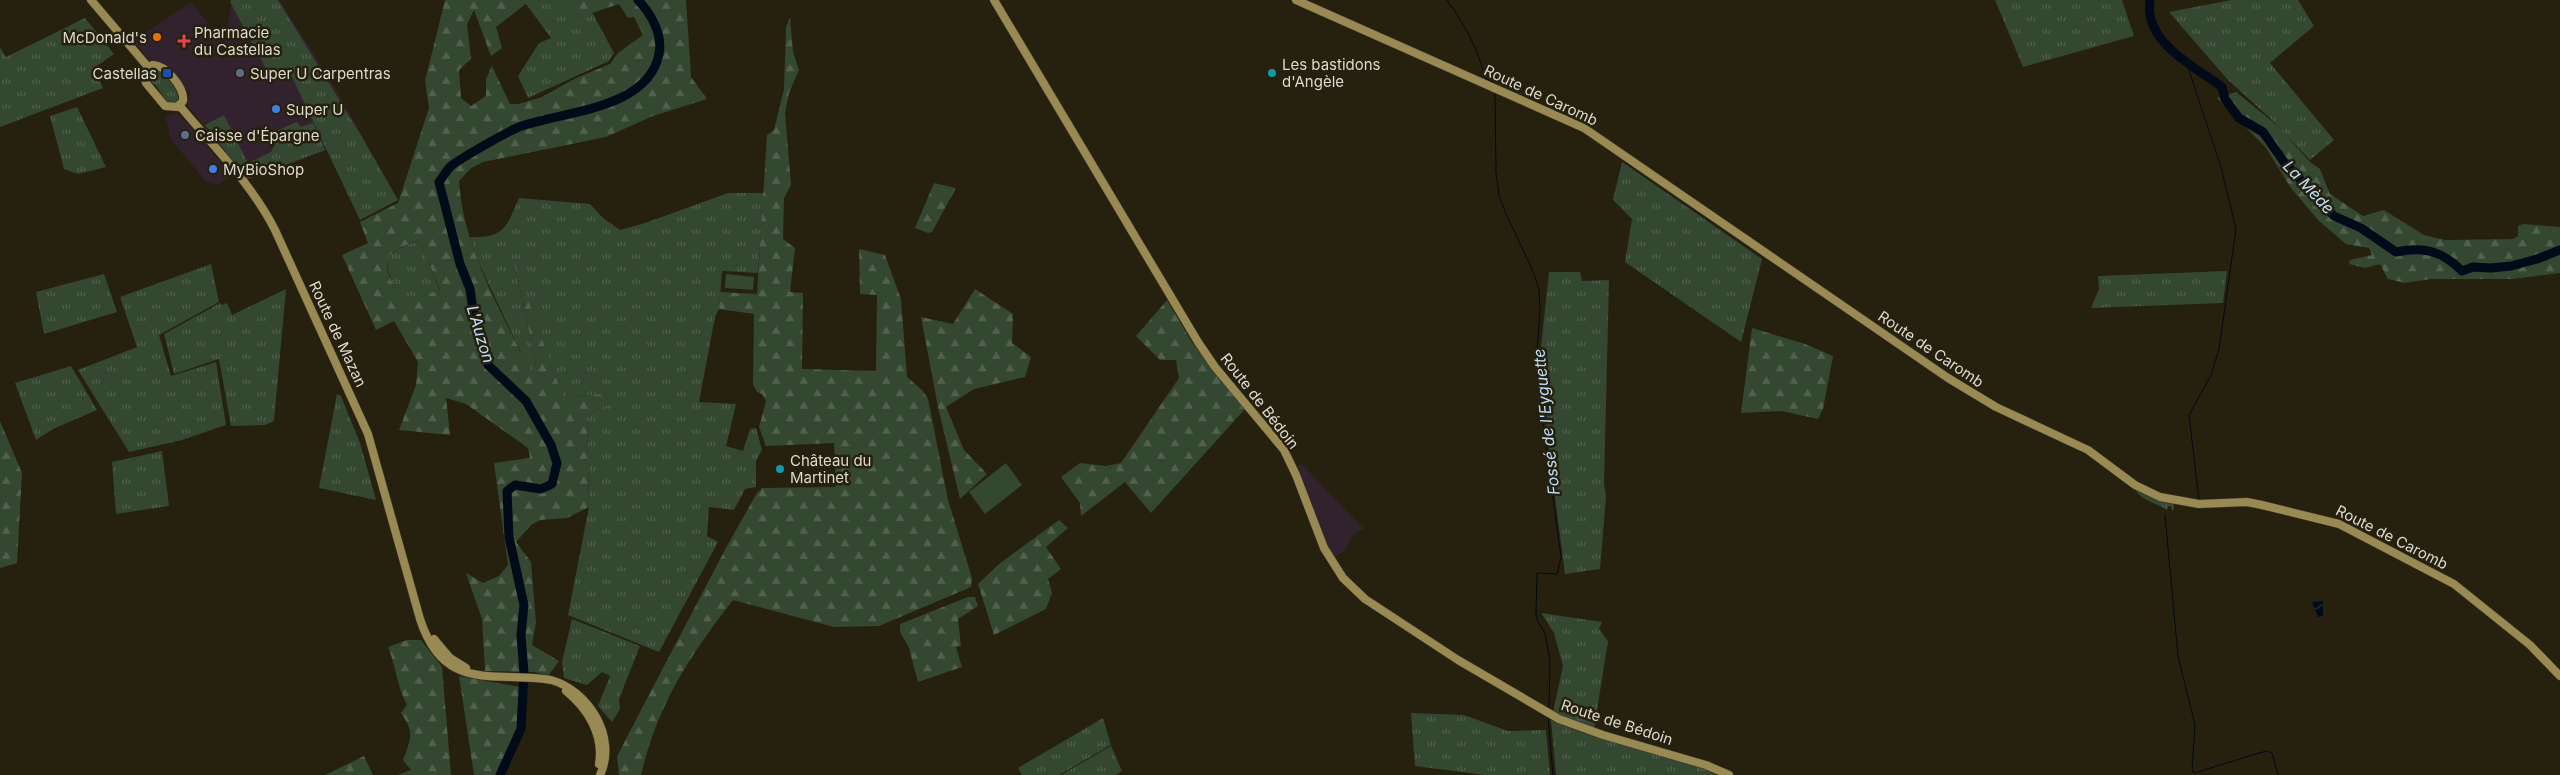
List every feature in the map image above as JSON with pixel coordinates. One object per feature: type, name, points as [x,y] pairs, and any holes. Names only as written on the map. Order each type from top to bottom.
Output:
[{"type":"main road","points":[[91,0],[148,67]]},
{"type":"main road","points":[[96,0],[129,44]]},
{"type":"main road","name":"Route de Bédoin","points":[[994,0],[1198,342],[1215,367],[1284,450],[1324,548],[1332,563],[1354,590],[1396,622],[1550,714],[1603,736],[1706,765],[1729,775]]},
{"type":"main road","name":"Route de Caromb","points":[[1296,0],[1584,128],[1948,378],[1996,407],[2088,450],[2147,492],[2174,501],[2199,504],[2247,502],[2325,519],[2440,576],[2468,594],[2530,645],[2560,676]]},
{"type":"main road","points":[[158,65],[168,73],[182,91],[183,99],[180,106],[167,107],[146,83],[144,74],[148,67],[158,65]]},
{"type":"main road","name":"Route de Mazan","points":[[180,106],[266,212],[275,230],[368,434],[429,640],[446,662],[461,671],[477,676],[542,679],[566,691],[590,718],[599,744],[599,775]]},
{"type":"shaded area","points":[[232,0],[279,0],[324,69],[363,137],[247,180],[188,106],[189,92],[164,64],[148,59],[133,41],[191,2],[224,43]]},
{"type":"shaded area","points":[[177,113],[193,129],[232,176],[217,185],[206,182],[170,138],[166,118],[171,114]]},
{"type":"shaded area","points":[[1302,464],[1364,529],[1354,534],[1344,551],[1337,556],[1333,557],[1320,530],[1298,466]]},
{"type":"green space","points":[[231,0],[278,0],[362,137],[398,200],[360,220],[292,77],[279,74],[270,76],[230,2]]},
{"type":"green space","points":[[445,0],[523,0],[527,3],[496,27],[502,48],[491,56],[474,10],[467,24],[471,59],[459,70],[461,98],[471,106],[486,96],[486,79],[492,66],[510,104],[519,104],[542,97],[574,79],[610,64],[618,53],[643,35],[634,17],[628,18],[619,4],[574,19],[564,0],[686,0],[691,77],[707,99],[653,116],[606,137],[483,162],[471,168],[459,181],[462,206],[476,255],[485,279],[530,371],[536,365],[514,261],[563,397],[603,394],[610,403],[587,415],[589,507],[567,518],[540,520],[531,525],[516,542],[531,562],[536,623],[532,645],[559,661],[548,676],[535,672],[485,671],[482,619],[466,573],[483,583],[499,576],[508,565],[494,463],[530,458],[528,448],[466,404],[446,398],[450,435],[399,430],[416,385],[418,362],[394,321],[376,330],[342,255],[368,243],[360,222],[398,203],[429,108],[425,81]],"holes":[[[420,241],[440,290],[402,301],[387,270],[387,262],[390,256],[396,250]]]},
{"type":"green space","points":[[523,0],[564,0],[575,19],[592,12],[614,53],[609,61],[528,98],[518,76],[539,43],[551,38]]},
{"type":"green space","points":[[1995,0],[2122,0],[2134,36],[2023,67]]},
{"type":"green space","points":[[2231,0],[2298,0],[2314,26],[2270,63],[2334,140],[2310,160],[2270,118],[2228,80],[2169,12]]},
{"type":"green space","points":[[85,18],[114,54],[94,68],[103,88],[0,127],[0,47],[6,57]]},
{"type":"green space","points":[[790,18],[793,52],[799,70],[789,93],[785,113],[791,185],[784,198],[783,239],[795,248],[790,292],[803,293],[802,369],[876,371],[877,295],[860,294],[859,249],[885,255],[901,299],[907,377],[923,391],[928,399],[948,500],[972,578],[971,587],[879,626],[834,627],[733,600],[702,641],[677,682],[656,725],[641,775],[619,775],[617,757],[727,546],[757,493],[762,488],[836,487],[834,443],[766,446],[759,427],[766,401],[762,394],[757,392],[753,384],[754,314],[719,309],[720,292],[757,294],[767,135],[774,130],[784,89],[786,27]]},
{"type":"green space","points":[[151,69],[159,70],[176,90],[178,99],[176,104],[168,104],[157,87],[149,80],[149,71]]},
{"type":"green space","points":[[2236,92],[2279,127],[2310,162],[2320,169],[2330,194],[2363,216],[2384,210],[2424,235],[2445,240],[2513,239],[2518,236],[2518,226],[2523,224],[2560,227],[2560,273],[2512,279],[2431,279],[2405,283],[2388,279],[2380,264],[2365,268],[2349,264],[2350,260],[2372,255],[2369,248],[2346,244],[2318,220],[2291,188],[2266,148],[2217,98]]},
{"type":"green space","points":[[77,107],[106,167],[78,174],[64,169],[50,116]]},
{"type":"green space","points":[[224,115],[248,163],[271,152],[279,137],[276,131],[297,122],[301,127],[313,123],[325,150],[247,179],[205,125]]},
{"type":"green space","points":[[1622,162],[1762,259],[1741,342],[1625,262],[1632,219],[1613,200]]},
{"type":"green space","points":[[934,183],[956,188],[932,232],[928,233],[915,228]]},
{"type":"green space","points":[[728,193],[764,193],[758,273],[722,271],[719,309],[715,317],[699,402],[736,404],[726,446],[743,451],[750,429],[756,428],[762,450],[756,461],[756,487],[745,489],[734,510],[709,507],[707,536],[718,542],[659,652],[568,615],[589,507],[587,415],[610,403],[603,394],[563,397],[515,266],[536,365],[530,372],[476,257],[470,237],[490,236],[503,229],[519,198],[590,204],[603,218],[620,230]]},
{"type":"green space","points":[[420,241],[440,291],[401,302],[391,279],[387,262],[389,256],[395,250]]},
{"type":"green space","points":[[211,264],[219,302],[159,335],[171,376],[216,362],[226,425],[182,440],[129,452],[78,370],[137,347],[120,297]]},
{"type":"green space","points":[[2227,271],[2223,303],[2091,308],[2099,289],[2098,276]]},
{"type":"green space","points":[[1549,272],[1580,272],[1582,281],[1609,280],[1604,483],[1606,497],[1600,569],[1565,574],[1548,443],[1541,347]]},
{"type":"green space","points":[[104,274],[117,312],[44,334],[36,292]]},
{"type":"green space","points":[[726,274],[754,277],[753,290],[725,288]]},
{"type":"green space","points":[[286,289],[274,421],[265,425],[231,426],[219,359],[174,374],[164,334],[220,303],[222,305],[227,303],[232,315]]},
{"type":"green space","points":[[975,289],[1013,314],[1012,343],[1031,357],[1025,377],[974,389],[946,407],[964,450],[987,474],[960,499],[938,407],[921,317],[953,324]]},
{"type":"green space","points":[[1167,300],[1193,344],[1245,409],[1151,513],[1125,482],[1081,516],[1080,503],[1061,477],[1080,463],[1106,466],[1121,463],[1179,378],[1176,360],[1160,360],[1136,336]]},
{"type":"green space","points":[[1752,328],[1805,344],[1833,356],[1823,409],[1818,419],[1781,411],[1741,413]]},
{"type":"green space","points":[[71,366],[97,410],[53,429],[36,440],[15,383]]},
{"type":"green space","points":[[337,394],[341,396],[360,443],[376,500],[319,488]]},
{"type":"green space","points":[[0,421],[22,473],[17,563],[0,568]]},
{"type":"green space","points":[[162,451],[169,506],[116,514],[112,462]]},
{"type":"green space","points":[[1006,463],[1022,485],[985,514],[969,492]]},
{"type":"green space","points":[[2134,488],[2151,497],[2174,503],[2174,509],[2172,511],[2171,506],[2168,506],[2167,510],[2145,499]]},
{"type":"green space","points":[[1059,520],[1068,528],[1046,547],[1061,569],[1048,579],[1052,593],[1046,609],[994,635],[978,584],[999,564]]},
{"type":"green space","points":[[968,597],[975,597],[978,606],[958,619],[961,646],[956,647],[962,667],[918,682],[909,648],[900,632],[900,624]]},
{"type":"green space","points":[[1541,613],[1602,622],[1599,629],[1608,641],[1594,729],[1553,712],[1563,666],[1554,633]]},
{"type":"green space","points":[[572,619],[640,646],[619,699],[620,709],[612,722],[598,706],[610,676],[602,672],[587,685],[564,678],[562,662]]},
{"type":"green space","points":[[407,640],[421,640],[442,667],[451,775],[398,775],[411,770],[403,760],[410,741],[410,731],[401,713],[407,705],[388,647]]},
{"type":"green space","points":[[459,676],[520,687],[517,728],[497,775],[474,775]]},
{"type":"green space","points":[[1411,713],[1464,715],[1508,731],[1546,730],[1550,775],[1485,775],[1415,766]]},
{"type":"green space","points":[[1103,718],[1111,745],[1059,775],[1022,775],[1018,768]]},
{"type":"green space","points":[[1551,720],[1584,733],[1701,767],[1716,775],[1556,775]]},
{"type":"green space","points":[[1111,746],[1122,771],[1116,775],[1061,775]]},
{"type":"green space","points":[[364,756],[373,775],[325,775]]},
{"type":"water","points":[[2323,601],[2323,616],[2318,617],[2312,602]]},
{"type":"waterway","name":"L'Auzon","points":[[500,775],[521,729],[524,673],[521,635],[524,605],[509,537],[507,491],[515,485],[541,489],[552,484],[557,463],[551,445],[526,401],[488,365],[473,310],[470,289],[460,264],[439,182],[455,163],[519,127],[601,106],[639,87],[652,73],[660,47],[655,25],[638,0]]},
{"type":"waterway","name":"Fossé de l'Eyguette","points":[[1447,0],[1470,38],[1485,78],[1496,84]]},
{"type":"waterway","name":"La Mède","points":[[2150,0],[2150,15],[2154,28],[2162,40],[2185,61],[2222,87],[2225,99],[2239,118],[2263,132],[2284,162],[2334,216],[2361,228],[2396,252],[2406,250],[2432,252],[2455,264],[2462,271],[2473,267],[2511,266],[2560,250]]},
{"type":"waterway","points":[[2187,64],[2221,167],[2236,229],[2219,349],[2211,375],[2189,415],[2199,500]]},
{"type":"waterway","name":"Fossé de l'Eyguette","points":[[1495,91],[1496,172],[1499,195],[1539,289],[1540,311],[1537,353],[1544,431],[1561,557],[1557,574],[1537,573],[1536,615],[1545,633],[1550,660],[1549,709]]},
{"type":"waterway","points":[[2165,515],[2178,656],[2195,725],[2192,769],[2194,773],[2266,751],[2272,753],[2278,775]]},
{"type":"waterway","name":"Fossé de l'Eyguette","points":[[1548,716],[1553,775]]},
{"type":"place","name":"McDonald's","points":[[157,37]]},
{"type":"place","name":"Pharmacie du Castellas","points":[[184,41]]},
{"type":"place","name":"Castellas","points":[[167,73]]},
{"type":"place","name":"Super U Carpentras","points":[[240,73]]},
{"type":"place","name":"Les bastidons d'Angèle","points":[[1272,73]]},
{"type":"place","name":"Super U","points":[[276,109]]},
{"type":"place","name":"Caisse d'Épargne","points":[[185,135]]},
{"type":"place","name":"MyBioShop","points":[[213,169]]},
{"type":"place","name":"Château du Martinet","points":[[780,469]]}]
